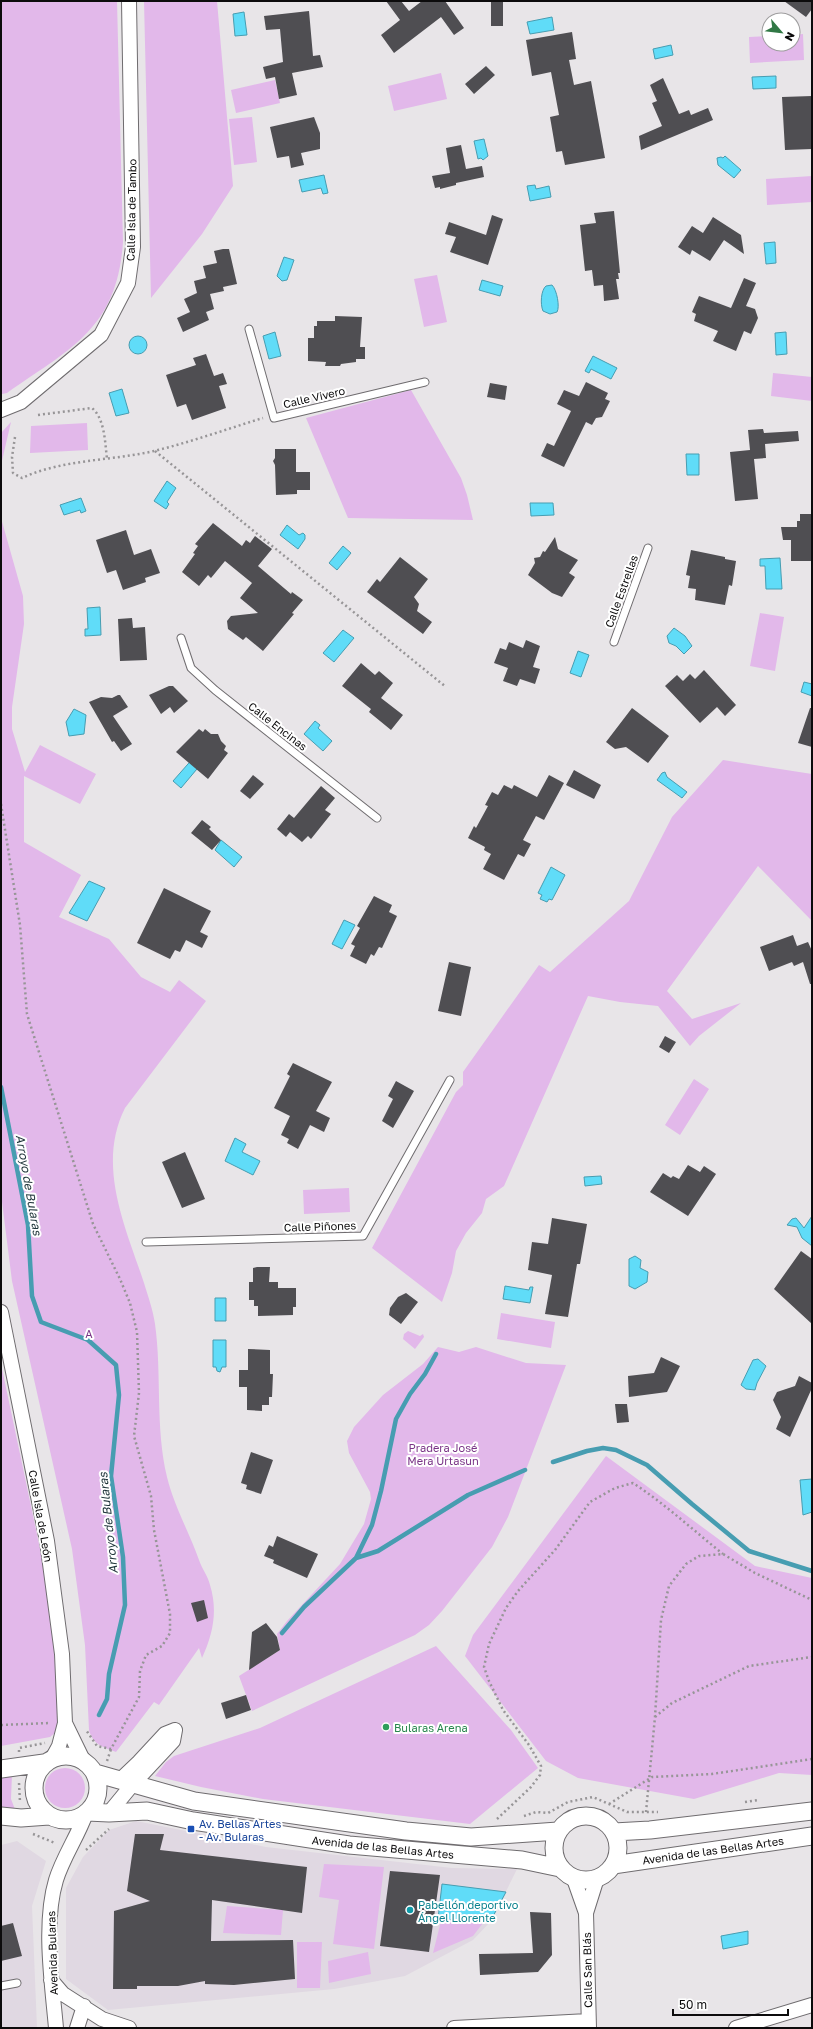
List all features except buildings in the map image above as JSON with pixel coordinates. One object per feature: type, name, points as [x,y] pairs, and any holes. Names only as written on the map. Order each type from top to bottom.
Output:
[{"type":"street","name":"Calle Isla de Tambo","points":[[1,410],[21,402],[101,335],[128,283],[133,247],[129,1]]},
{"type":"street","name":"Calle Isla de León","points":[[1,1312],[47,1541],[62,1654],[65,1723],[59,1746],[48,1755]]},
{"type":"street","name":"Calle Isla de León","points":[[65,1723],[83,1760]]},
{"type":"street","points":[[1,1769],[19,1766],[48,1755],[74,1756],[83,1760],[95,1773],[98,1783],[98,1794],[94,1804],[87,1813],[78,1818],[58,1820],[49,1816],[40,1808],[34,1797],[33,1785],[36,1773],[48,1755]]},
{"type":"street","name":"Avenida de las Bellas Artes","points":[[95,1773],[125,1783],[194,1801],[406,1831],[471,1837],[558,1832]]},
{"type":"street","points":[[109,1814],[125,1783]]},
{"type":"street","name":"Avenida de las Bellas Artes","points":[[87,1813],[109,1814],[147,1811],[192,1821],[349,1845],[522,1860],[560,1868]]},
{"type":"street","points":[[614,1832],[650,1830],[812,1811]]},
{"type":"street","name":"Avenida Bularas","points":[[56,2028],[51,1980],[49,1907],[56,1878],[87,1813]]},
{"type":"street","points":[[1,1816],[21,1818],[49,1816]]},
{"type":"street","points":[[586,1816],[602,1820],[614,1832],[618,1848],[613,1865],[606,1873],[597,1878],[586,1880],[574,1879],[560,1868],[554,1850],[558,1832],[570,1820],[586,1816]]},
{"type":"street","name":"Avenida de las Bellas Artes","points":[[613,1865],[812,1836]]},
{"type":"street","name":"Calle San Blás","points":[[586,1912],[597,1878]]},
{"type":"street","name":"Calle San Blás","points":[[574,1879],[586,1912],[589,2024]]},
{"type":"street","points":[[51,1980],[63,1994],[84,2006],[102,2020],[129,2028]]},
{"type":"street","points":[[736,2028],[812,2005]]},
{"type":"street","points":[[77,2028],[84,2006]]},
{"type":"street","points":[[454,2028],[589,2024]]},
{"type":"lane","name":"Calle Vivero","points":[[249,329],[274,418],[425,382]]},
{"type":"lane","name":"Calle Estrellas","points":[[614,642],[648,548]]},
{"type":"lane","name":"Calle Encinas","points":[[181,638],[191,668],[215,690],[377,818]]},
{"type":"lane","name":"Calle Piñones","points":[[146,1242],[363,1236],[450,1080]]},
{"type":"lane","points":[[1,1986],[17,1983]]},
{"type":"path","points":[[38,414],[92,408],[98,412],[103,430],[107,459]]},
{"type":"path","points":[[15,437],[12,458],[13,473],[22,478],[35,472],[64,465],[155,451],[273,416]]},
{"type":"path","points":[[155,451],[446,687]]},
{"type":"path","points":[[1,804],[20,925],[27,1014],[93,1224],[123,1285],[130,1303],[137,1332],[139,1393],[134,1436],[152,1496],[154,1530],[170,1614],[170,1633],[162,1646],[146,1655],[140,1670],[139,1697],[111,1748],[97,1746],[82,1724],[65,1723],[1,1725]]},
{"type":"path","points":[[496,1820],[531,1787],[540,1775],[541,1766],[529,1745],[503,1710],[489,1681],[484,1667],[489,1644],[506,1608],[555,1550],[590,1502],[616,1488],[633,1484],[656,1498],[685,1524],[723,1554],[755,1573],[812,1600]]},
{"type":"path","points":[[646,1812],[655,1717],[661,1620],[668,1586],[686,1564],[699,1556],[723,1554]]},
{"type":"path","points":[[655,1717],[672,1703],[749,1666],[812,1657]]},
{"type":"path","points":[[48,1755],[19,1748],[21,1818],[23,1830],[55,1843]]},
{"type":"path","points":[[608,1804],[652,1777],[712,1774],[812,1759]]},
{"type":"path","points":[[520,1817],[536,1812],[548,1813],[568,1802],[593,1797],[627,1812],[662,1811]]},
{"type":"path","points":[[743,1803],[749,1800],[765,1799]]},
{"type":"path","points":[[490,1820],[506,1819]]},
{"type":"shaded area","points":[[136,1821],[266,1847],[452,1868],[517,1869],[492,1920],[473,1940],[405,1976],[334,1989],[108,2010],[66,1979],[66,1888],[83,1857],[109,1830]]},
{"type":"shaded area","points":[[17,1841],[46,1861],[32,1906],[37,2028],[1,2028],[1,1845]]},
{"type":"green space","points":[[1,1],[117,1],[123,242],[119,272],[111,296],[101,316],[87,333],[51,363],[7,393],[2,394]]},
{"type":"green space","points":[[144,1],[217,1],[233,186],[202,234],[151,298]]},
{"type":"green space","points":[[801,34],[803,34],[804,60],[750,63],[749,37],[761,36],[761,52],[801,52]]},
{"type":"green space","points":[[441,73],[447,99],[394,111],[388,86]]},
{"type":"green space","points":[[275,80],[280,103],[236,113],[231,90]]},
{"type":"green space","points":[[252,117],[257,162],[234,165],[229,119]]},
{"type":"green space","points":[[812,176],[812,202],[767,205],[766,179]]},
{"type":"green space","points":[[437,275],[447,322],[424,327],[414,279]]},
{"type":"green space","points":[[773,373],[812,377],[812,401],[771,396]]},
{"type":"green space","points":[[411,390],[461,478],[473,520],[348,518],[306,418]]},
{"type":"green space","points":[[11,422],[1,465],[1,433]]},
{"type":"green space","points":[[87,423],[88,450],[30,453],[31,426]]},
{"type":"green space","name":"A","points":[[1,518],[23,596],[24,624],[12,707],[12,729],[25,772],[40,745],[96,774],[80,804],[24,776],[24,842],[81,875],[59,917],[109,939],[141,977],[170,992],[179,980],[206,1001],[125,1108],[117,1130],[113,1152],[117,1197],[122,1219],[144,1283],[155,1324],[161,1439],[167,1477],[178,1509],[209,1582],[214,1604],[213,1622],[209,1640],[202,1658],[199,1648],[159,1705],[154,1702],[116,1752],[99,1745],[93,1739],[89,1730],[85,1645],[72,1549],[12,1281],[1,1194]]},
{"type":"green space","points":[[760,613],[784,617],[775,671],[750,666]]},
{"type":"green space","points":[[723,760],[812,774],[812,921],[758,866],[667,991],[692,1019],[741,1003],[699,1036],[690,1046],[658,1006],[620,1002],[588,996],[504,1186],[486,1199],[482,1213],[466,1233],[456,1251],[452,1273],[442,1302],[372,1248],[456,1092],[463,1085],[463,1072],[539,965],[550,972],[629,901],[672,817]]},
{"type":"green space","points":[[694,1079],[709,1089],[680,1135],[665,1125]]},
{"type":"green space","points":[[349,1188],[350,1212],[304,1214],[303,1190]]},
{"type":"green space","points":[[501,1313],[555,1322],[551,1348],[497,1339]]},
{"type":"green space","points":[[408,1331],[420,1336],[423,1334],[424,1337],[415,1349],[403,1339],[404,1334]]},
{"type":"green space","name":"Pradera José Mera Urtasun","points":[[438,1347],[459,1352],[476,1347],[526,1363],[566,1365],[508,1517],[492,1547],[442,1611],[429,1625],[415,1635],[252,1711],[239,1676],[280,1650],[277,1634],[287,1621],[340,1564],[364,1524],[371,1499],[370,1492],[349,1453],[347,1441],[354,1427],[383,1395],[423,1364]]},
{"type":"green space","points":[[1,1364],[46,1577],[52,1619],[59,1723],[56,1732],[50,1737],[1,1746]]},
{"type":"green space","points":[[606,1456],[755,1566],[812,1578],[812,1775],[779,1773],[694,1799],[578,1778],[546,1761],[465,1656],[473,1635]]},
{"type":"green space","points":[[436,1646],[511,1730],[538,1768],[470,1824],[263,1799],[155,1776],[166,1762],[174,1756],[260,1728]]},
{"type":"green space","points":[[69,1768],[76,1771],[82,1777],[85,1788],[84,1796],[76,1805],[69,1808],[61,1808],[54,1805],[46,1796],[45,1784],[48,1777],[57,1769]]},
{"type":"green space","points":[[12,1774],[11,1799],[16,1812],[1,1810],[1,1776]]},
{"type":"green space","points":[[324,1864],[384,1867],[374,1949],[333,1944],[339,1900],[319,1897]]},
{"type":"green space","points":[[227,1906],[283,1910],[281,1935],[223,1933]]},
{"type":"green space","points":[[441,1921],[483,1923],[473,1936],[433,1953]]},
{"type":"green space","points":[[297,1942],[322,1942],[320,1988],[297,1988]]},
{"type":"green space","points":[[368,1952],[371,1974],[329,1983],[328,1961]]},
{"type":"water","points":[[244,12],[247,35],[235,36],[233,14]]},
{"type":"water","points":[[552,17],[554,30],[530,34],[527,22]]},
{"type":"water","points":[[671,45],[673,55],[655,59],[653,49]]},
{"type":"water","points":[[776,76],[776,88],[753,89],[752,77]]},
{"type":"water","points":[[484,139],[488,156],[483,160],[481,158],[478,159],[474,141]]},
{"type":"water","points":[[725,156],[741,170],[734,178],[718,165],[717,158],[723,158]]},
{"type":"water","points":[[324,175],[328,193],[323,194],[321,188],[302,192],[299,180]]},
{"type":"water","points":[[535,185],[536,189],[549,186],[551,197],[530,201],[527,186]]},
{"type":"water","points":[[775,242],[776,263],[766,264],[764,243]]},
{"type":"water","points":[[284,257],[294,260],[287,280],[282,281],[277,276]]},
{"type":"water","points":[[482,280],[503,286],[500,296],[479,290]]},
{"type":"water","points":[[552,285],[557,294],[558,310],[557,312],[550,314],[543,311],[542,297],[544,288]]},
{"type":"water","points":[[275,332],[281,356],[269,359],[263,336]]},
{"type":"water","points":[[786,332],[787,354],[776,355],[775,333]]},
{"type":"water","points":[[138,336],[142,337],[146,341],[146,349],[142,353],[138,354],[134,353],[130,349],[129,345],[130,341],[134,337]]},
{"type":"water","points":[[593,356],[617,368],[611,379],[591,369],[589,373],[585,371]]},
{"type":"water","points":[[122,389],[129,413],[116,416],[109,393]]},
{"type":"water","points":[[686,454],[699,454],[699,475],[687,475]]},
{"type":"water","points":[[167,481],[176,488],[167,502],[169,504],[166,509],[154,501]]},
{"type":"water","points":[[81,498],[86,511],[81,513],[80,510],[64,515],[60,505]]},
{"type":"water","points":[[530,503],[553,503],[554,515],[531,516]]},
{"type":"water","points":[[287,525],[299,535],[303,533],[305,535],[305,539],[298,549],[280,535]]},
{"type":"water","points":[[343,546],[351,553],[337,570],[329,563]]},
{"type":"water","points":[[780,558],[782,589],[766,589],[765,566],[760,566],[760,559]]},
{"type":"water","points":[[100,607],[101,635],[85,636],[85,629],[88,629],[87,608]]},
{"type":"water","points":[[674,628],[685,636],[692,646],[684,654],[676,646],[669,643],[667,636]]},
{"type":"water","points":[[343,630],[354,638],[334,662],[323,653]]},
{"type":"water","points":[[578,651],[589,655],[581,677],[570,673]]},
{"type":"water","points":[[804,682],[812,684],[812,696],[801,692]]},
{"type":"water","points":[[74,709],[86,715],[84,734],[69,736],[66,722]]},
{"type":"water","points":[[315,721],[320,725],[318,728],[332,741],[323,751],[304,734]]},
{"type":"water","points":[[195,756],[202,763],[181,788],[173,781]]},
{"type":"water","points":[[665,772],[667,777],[687,792],[682,798],[657,780],[662,773]]},
{"type":"water","points":[[221,840],[242,857],[234,867],[215,850]]},
{"type":"water","points":[[551,867],[565,875],[552,900],[549,899],[547,902],[540,899],[542,895],[538,893]]},
{"type":"water","points":[[89,881],[105,888],[87,921],[69,913]]},
{"type":"water","points":[[344,920],[355,925],[342,949],[332,944]]},
{"type":"water","points":[[235,1138],[246,1144],[242,1152],[260,1161],[253,1175],[225,1161]]},
{"type":"water","points":[[601,1176],[602,1184],[585,1186],[584,1177]]},
{"type":"water","points":[[812,1216],[812,1246],[802,1238],[797,1227],[787,1225],[792,1219],[796,1218],[804,1228]]},
{"type":"water","points":[[635,1256],[641,1260],[640,1268],[648,1272],[647,1282],[635,1289],[629,1286],[629,1259]]},
{"type":"water","points":[[505,1286],[529,1290],[530,1287],[533,1287],[530,1303],[503,1299]]},
{"type":"water","points":[[215,1298],[226,1298],[226,1321],[215,1321]]},
{"type":"water","points":[[213,1340],[226,1340],[226,1367],[222,1367],[220,1372],[217,1371],[216,1367],[213,1367]]},
{"type":"water","points":[[758,1359],[766,1366],[755,1390],[746,1389],[741,1385],[753,1360]]},
{"type":"water","points":[[812,1479],[812,1512],[803,1515],[800,1480]]},
{"type":"water","points":[[442,1884],[506,1892],[490,1922],[438,1919]]},
{"type":"water","points":[[748,1931],[748,1944],[723,1949],[721,1936]]},
{"type":"waterway","name":"Arroyo de Bularas","points":[[1,1087],[28,1225],[32,1296],[41,1322],[88,1340],[116,1365],[119,1395],[111,1476],[123,1557],[125,1605],[109,1674],[107,1699],[99,1715]]},
{"type":"waterway","points":[[282,1633],[304,1607],[356,1558],[372,1525],[381,1491],[396,1419],[436,1354]]},
{"type":"waterway","points":[[553,1462],[587,1451],[603,1448],[616,1450],[647,1465],[749,1551],[812,1571]]},
{"type":"waterway","points":[[356,1558],[378,1551],[468,1495],[525,1470]]},
{"type":"place","name":"Bularas Arena","points":[[386,1727]]},
{"type":"place","name":"Av. Bellas Artes - Av. Bularas","points":[[191,1829]]},
{"type":"place","name":"Pabellón deportivo Ángel Llorente","points":[[410,1910]]}]
